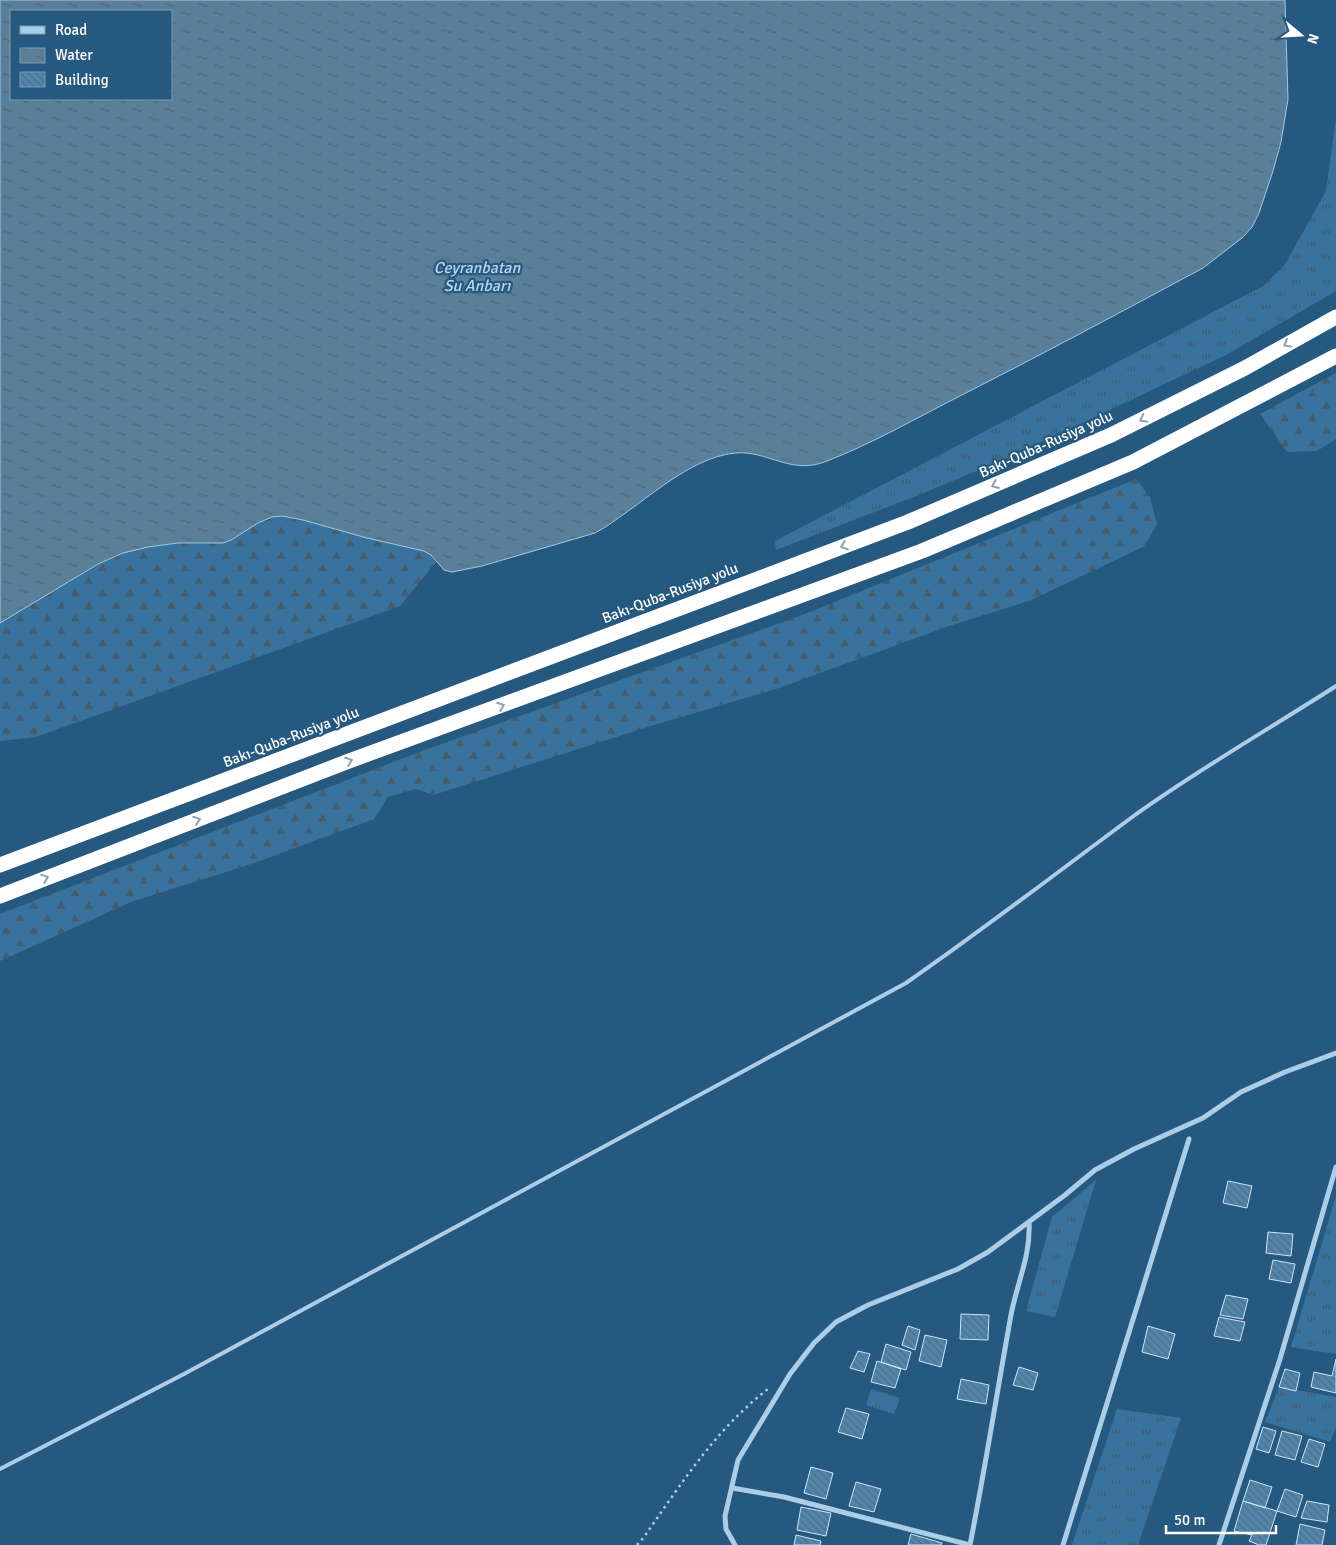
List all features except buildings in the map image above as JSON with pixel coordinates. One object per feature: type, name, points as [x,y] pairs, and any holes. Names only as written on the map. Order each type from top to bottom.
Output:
[{"type":"highway","name":"Bakı-Quba-Rusiya yolu","points":[[0,865],[908,522],[1111,435],[1245,368],[1336,317]]},
{"type":"highway","points":[[0,896],[349,761],[922,551],[1133,462],[1336,356]]},
{"type":"street","points":[[736,1545],[726,1529],[725,1516],[738,1460],[790,1374],[814,1344],[836,1322],[868,1305],[958,1269],[988,1252],[1095,1170],[1134,1149],[1203,1118],[1242,1092],[1285,1072],[1336,1053]]},
{"type":"street","points":[[1063,1545],[1189,1140]]},
{"type":"street","points":[[1219,1545],[1280,1359],[1336,1167]]},
{"type":"street","points":[[732,1488],[784,1497],[970,1545],[1014,1299],[1028,1252],[1029,1222]]},
{"type":"lane","points":[[0,1469],[184,1374],[906,982],[951,952],[1150,806],[1336,686]]},
{"type":"path","points":[[637,1545],[695,1464],[722,1433],[748,1407],[790,1374]]},
{"type":"green space","points":[[1336,119],[1336,291],[1226,355],[1008,458],[776,550],[775,541],[1263,286],[1284,266],[1326,191]]},
{"type":"green space","points":[[1336,373],[1336,439],[1317,451],[1287,452],[1260,414]]},
{"type":"green space","points":[[1136,479],[1150,497],[1157,524],[1145,546],[1029,601],[949,626],[776,689],[651,726],[433,795],[416,789],[388,797],[374,819],[251,864],[131,902],[0,961],[0,914],[422,751],[805,614]]},
{"type":"green space","points":[[282,516],[321,524],[367,538],[424,551],[431,555],[436,562],[400,606],[36,737],[0,741],[0,623],[98,564],[123,553],[147,547],[178,543],[208,544],[231,540],[258,523],[272,517]]},
{"type":"green space","points":[[1096,1180],[1055,1317],[1026,1311],[1052,1217]]},
{"type":"green space","points":[[1336,1196],[1336,1354],[1291,1347]]},
{"type":"green space","points":[[1279,1387],[1336,1397],[1336,1427],[1330,1442],[1265,1422]]},
{"type":"green space","points":[[871,1389],[900,1398],[894,1414],[866,1405]]},
{"type":"green space","points":[[1117,1409],[1181,1418],[1138,1545],[1072,1545]]},
{"type":"water","name":"Ceyranbatan Su Anbarı","points":[[0,0],[1285,0],[1288,99],[1281,142],[1259,213],[1252,227],[1242,238],[1203,268],[876,439],[814,465],[802,466],[747,453],[735,453],[716,457],[680,474],[595,533],[482,566],[452,572],[444,570],[431,555],[424,551],[282,516],[272,517],[258,523],[223,543],[178,543],[148,547],[123,553],[98,564],[0,623]]}]
